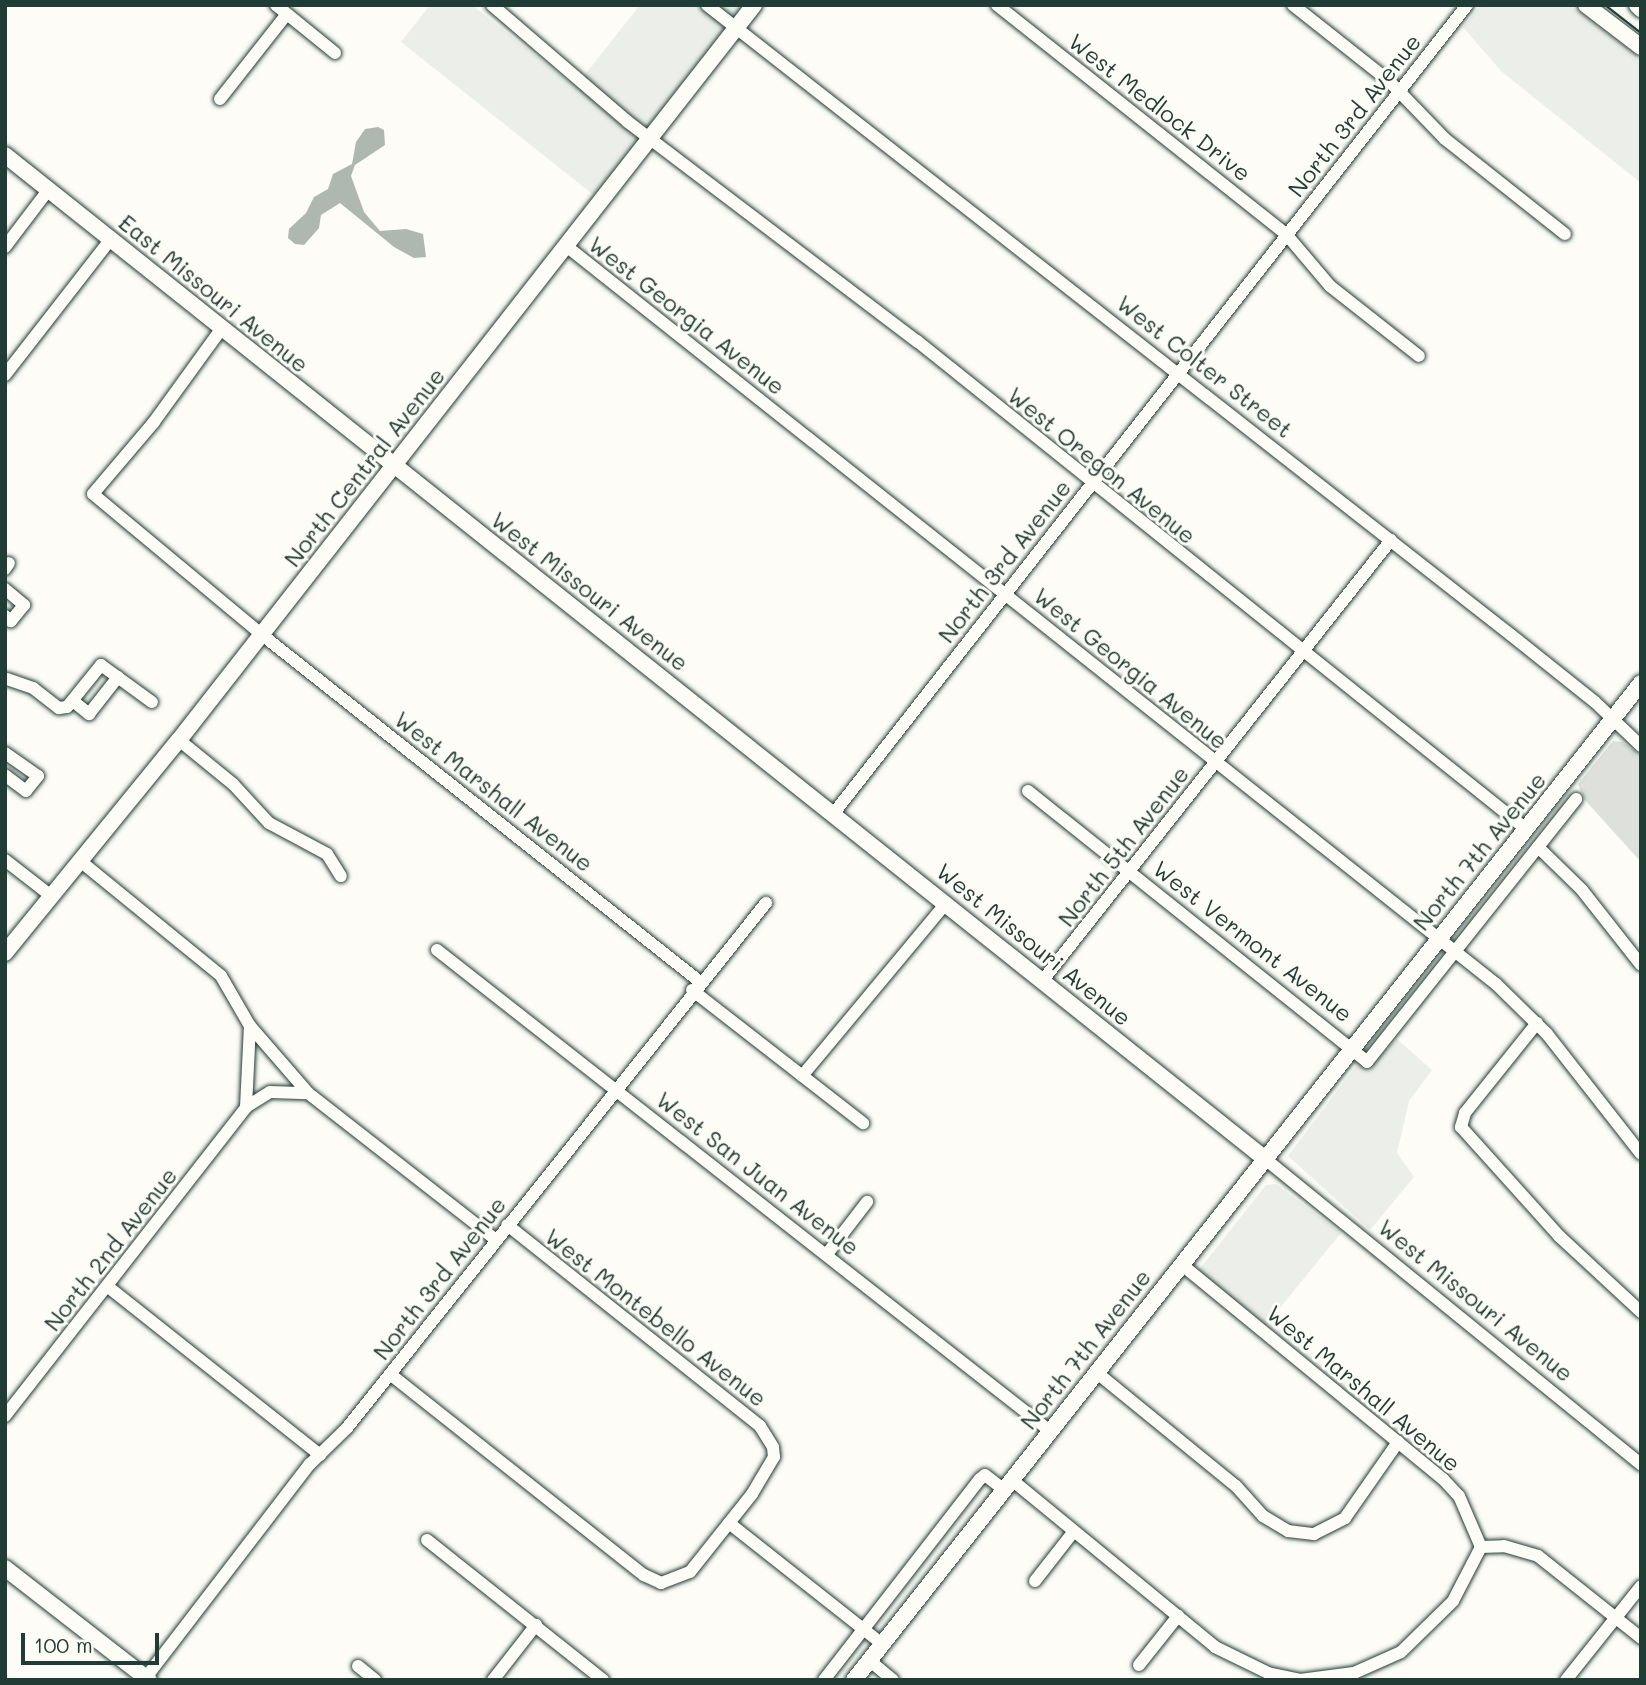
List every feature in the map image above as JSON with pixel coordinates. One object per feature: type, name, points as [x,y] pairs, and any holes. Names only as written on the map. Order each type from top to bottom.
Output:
[{"type":"main road","name":"North Central Avenue","points":[[5,953],[179,740],[754,5]]},
{"type":"main road","points":[[1586,5],[1641,47]]},
{"type":"main road","points":[[1636,5],[1641,9]]},
{"type":"main road","name":"East Missouri Avenue","points":[[5,155],[394,466]]},
{"type":"main road","name":"West Missouri Avenue","points":[[394,466],[1044,980],[1264,1158]]},
{"type":"main road","name":"North 7th Avenue","points":[[854,1680],[1641,683]]},
{"type":"main road","points":[[5,1568],[146,1679]]},
{"type":"street","name":"West Oregon Avenue","points":[[492,5],[576,80],[917,341],[1526,829]]},
{"type":"street","name":"West Colter Street","points":[[707,5],[1391,540],[1612,719],[1641,746]]},
{"type":"street","name":"West Medlock Drive","points":[[998,5],[1286,234],[1330,286],[1419,356]]},
{"type":"street","points":[[1293,5],[1400,91],[1446,139],[1565,234]]},
{"type":"street","name":"North 3rd Avenue","points":[[834,813],[1467,5]]},
{"type":"street","points":[[220,99],[280,8],[335,53]]},
{"type":"street","points":[[5,247],[49,190]]},
{"type":"street","points":[[5,375],[111,239]]},
{"type":"street","name":"West Georgia Avenue","points":[[565,245],[1457,952],[1537,1023],[1641,1154]]},
{"type":"street","name":"West Marshall Avenue","points":[[222,328],[93,494],[261,634],[696,986],[802,1076],[863,1123]]},
{"type":"street","name":"North 5th Avenue","points":[[1044,980],[1391,540]]},
{"type":"street","points":[[5,589],[24,605],[11,621],[5,615]]},
{"type":"street","points":[[6,679],[33,688],[59,708],[73,701],[101,665],[152,702]]},
{"type":"street","points":[[73,701],[89,714],[118,677]]},
{"type":"street","points":[[179,740],[233,784],[269,823],[327,855],[341,876]]},
{"type":"street","points":[[5,752],[38,776],[26,791],[5,775]]},
{"type":"street","name":"West Vermont Avenue","points":[[1028,791],[1352,1047]]},
{"type":"street","name":"North 7th Avenue","points":[[1352,1047],[1361,1060],[1370,1061],[1576,799]]},
{"type":"street","points":[[1538,847],[1581,890],[1641,965]]},
{"type":"street","points":[[5,860],[50,895]]},
{"type":"street","points":[[79,860],[206,961],[231,990],[250,1026],[308,1093],[496,1240]]},
{"type":"street","name":"North 3rd Avenue","points":[[146,1679],[320,1455],[336,1442],[614,1088],[766,902]]},
{"type":"street","points":[[802,1076],[946,903]]},
{"type":"street","name":"West San Juan Avenue","points":[[438,950],[1050,1431]]},
{"type":"street","points":[[1537,1023],[1465,1113],[1461,1127],[1559,1236],[1641,1312]]},
{"type":"street","points":[[246,1107],[250,1026]]},
{"type":"street","name":"North 2nd Avenue","points":[[5,1416],[246,1107],[271,1092],[308,1093]]},
{"type":"street","name":"West Missouri Avenue","points":[[1264,1158],[1641,1464]]},
{"type":"street","points":[[827,1254],[867,1202]]},
{"type":"street","name":"West Montebello Avenue","points":[[507,1226],[760,1426],[773,1447],[770,1469],[729,1523]]},
{"type":"street","name":"West Marshall Avenue","points":[[1181,1264],[1460,1496],[1481,1547]]},
{"type":"street","points":[[107,1286],[320,1455]]},
{"type":"street","points":[[1096,1372],[1236,1486],[1274,1525],[1302,1535],[1314,1534],[1345,1518],[1398,1442]]},
{"type":"street","points":[[390,1374],[644,1575],[661,1583],[690,1572],[729,1523],[883,1644]]},
{"type":"street","points":[[824,1680],[985,1475],[1008,1485],[1074,1531],[1233,1657],[1268,1673],[1300,1680],[1354,1673],[1401,1652],[1453,1601],[1481,1547],[1504,1546],[1538,1556],[1641,1638]]},
{"type":"street","points":[[1035,1581],[1074,1531]]},
{"type":"street","points":[[427,1540],[603,1680]]},
{"type":"street","points":[[1566,1680],[1641,1586]]},
{"type":"street","points":[[1139,1665],[1178,1616]]},
{"type":"street","points":[[493,1680],[536,1625]]},
{"type":"street","points":[[869,1660],[893,1680]]},
{"type":"street","points":[[358,1666],[376,1680]]},
{"type":"shaded area","points":[[430,5],[472,5],[575,87],[640,5],[754,5],[600,200],[401,42]]},
{"type":"shaded area","points":[[1481,5],[1570,5],[1641,59],[1641,183],[1501,71],[1463,27]]},
{"type":"shaded area","points":[[378,127],[384,130],[385,145],[355,165],[351,176],[364,212],[380,231],[406,229],[423,234],[426,257],[414,258],[394,247],[340,203],[321,215],[319,228],[304,245],[295,244],[288,238],[289,229],[306,213],[314,197],[328,189],[333,174],[352,164],[356,142],[365,129]]},
{"type":"shaded area","points":[[1613,741],[1623,742],[1641,756],[1641,862],[1584,799],[1578,784]]},
{"type":"shaded area","points":[[1397,1039],[1432,1070],[1409,1101],[1397,1153],[1414,1177],[1370,1230],[1288,1156],[1356,1066],[1370,1066]]},
{"type":"shaded area","points":[[1276,1184],[1341,1233],[1265,1326],[1198,1271],[1266,1185]]},
{"type":"tram line","points":[[1605,5],[1641,33]]}]
